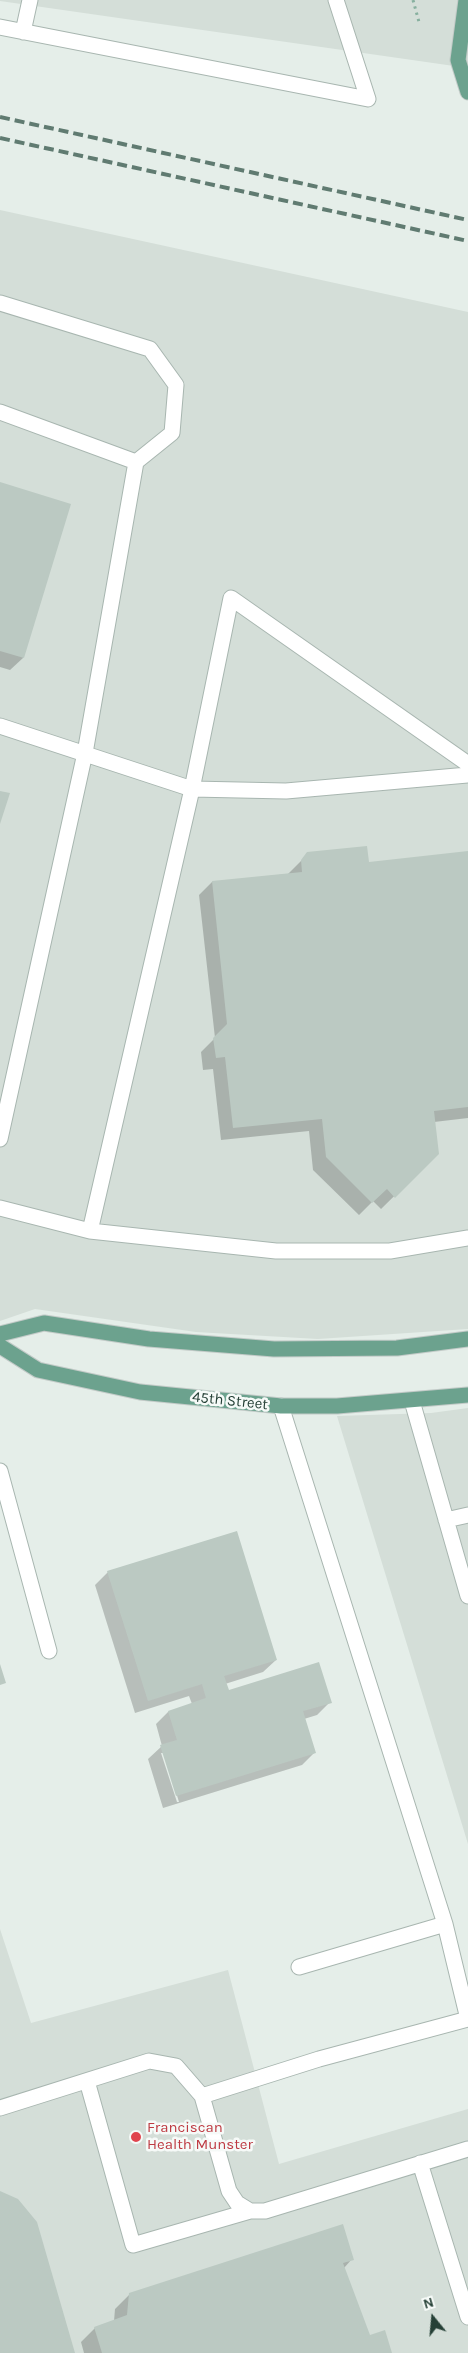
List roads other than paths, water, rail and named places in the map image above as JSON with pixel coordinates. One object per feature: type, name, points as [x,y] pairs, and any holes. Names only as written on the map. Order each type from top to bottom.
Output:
[{"type":"main road","points":[[466,0],[458,60],[468,92]]},
{"type":"main road","points":[[0,1334],[44,1323],[149,1339],[274,1349],[397,1348],[468,1339]]},
{"type":"main road","name":"45th Street","points":[[0,1346],[38,1370],[140,1392],[281,1406],[337,1406],[468,1395]]},
{"type":"lane","points":[[23,32],[30,0]]},
{"type":"lane","points":[[0,27],[368,99],[336,0]]},
{"type":"lane","points":[[0,303],[150,350],[176,385],[172,433],[136,462],[85,753],[3,1114],[0,1139]]},
{"type":"lane","points":[[0,412],[136,462]]},
{"type":"lane","points":[[90,1231],[192,789],[231,598],[468,764]]},
{"type":"lane","points":[[0,726],[192,789],[286,791],[468,775]]},
{"type":"lane","points":[[0,1208],[90,1231],[276,1251],[390,1251],[468,1238]]},
{"type":"lane","points":[[412,1401],[468,1596]]},
{"type":"lane","points":[[202,2096],[319,2059],[468,2020],[445,1924],[281,1406]]},
{"type":"lane","points":[[0,1471],[49,1651]]},
{"type":"lane","points":[[446,1520],[468,1515]]},
{"type":"lane","points":[[299,1967],[445,1924]]},
{"type":"lane","points":[[0,2108],[149,2061],[176,2066],[202,2096],[229,2191],[237,2203],[250,2211]]},
{"type":"lane","points":[[88,2081],[134,2245],[250,2211],[265,2211],[468,2149]]},
{"type":"lane","points":[[420,2163],[468,2317]]},
{"type":"railway","points":[[0,117],[468,220]]},
{"type":"railway","points":[[0,138],[468,241]]},
{"type":"place","name":"Franciscan Health Munster","points":[[136,2137]]}]
